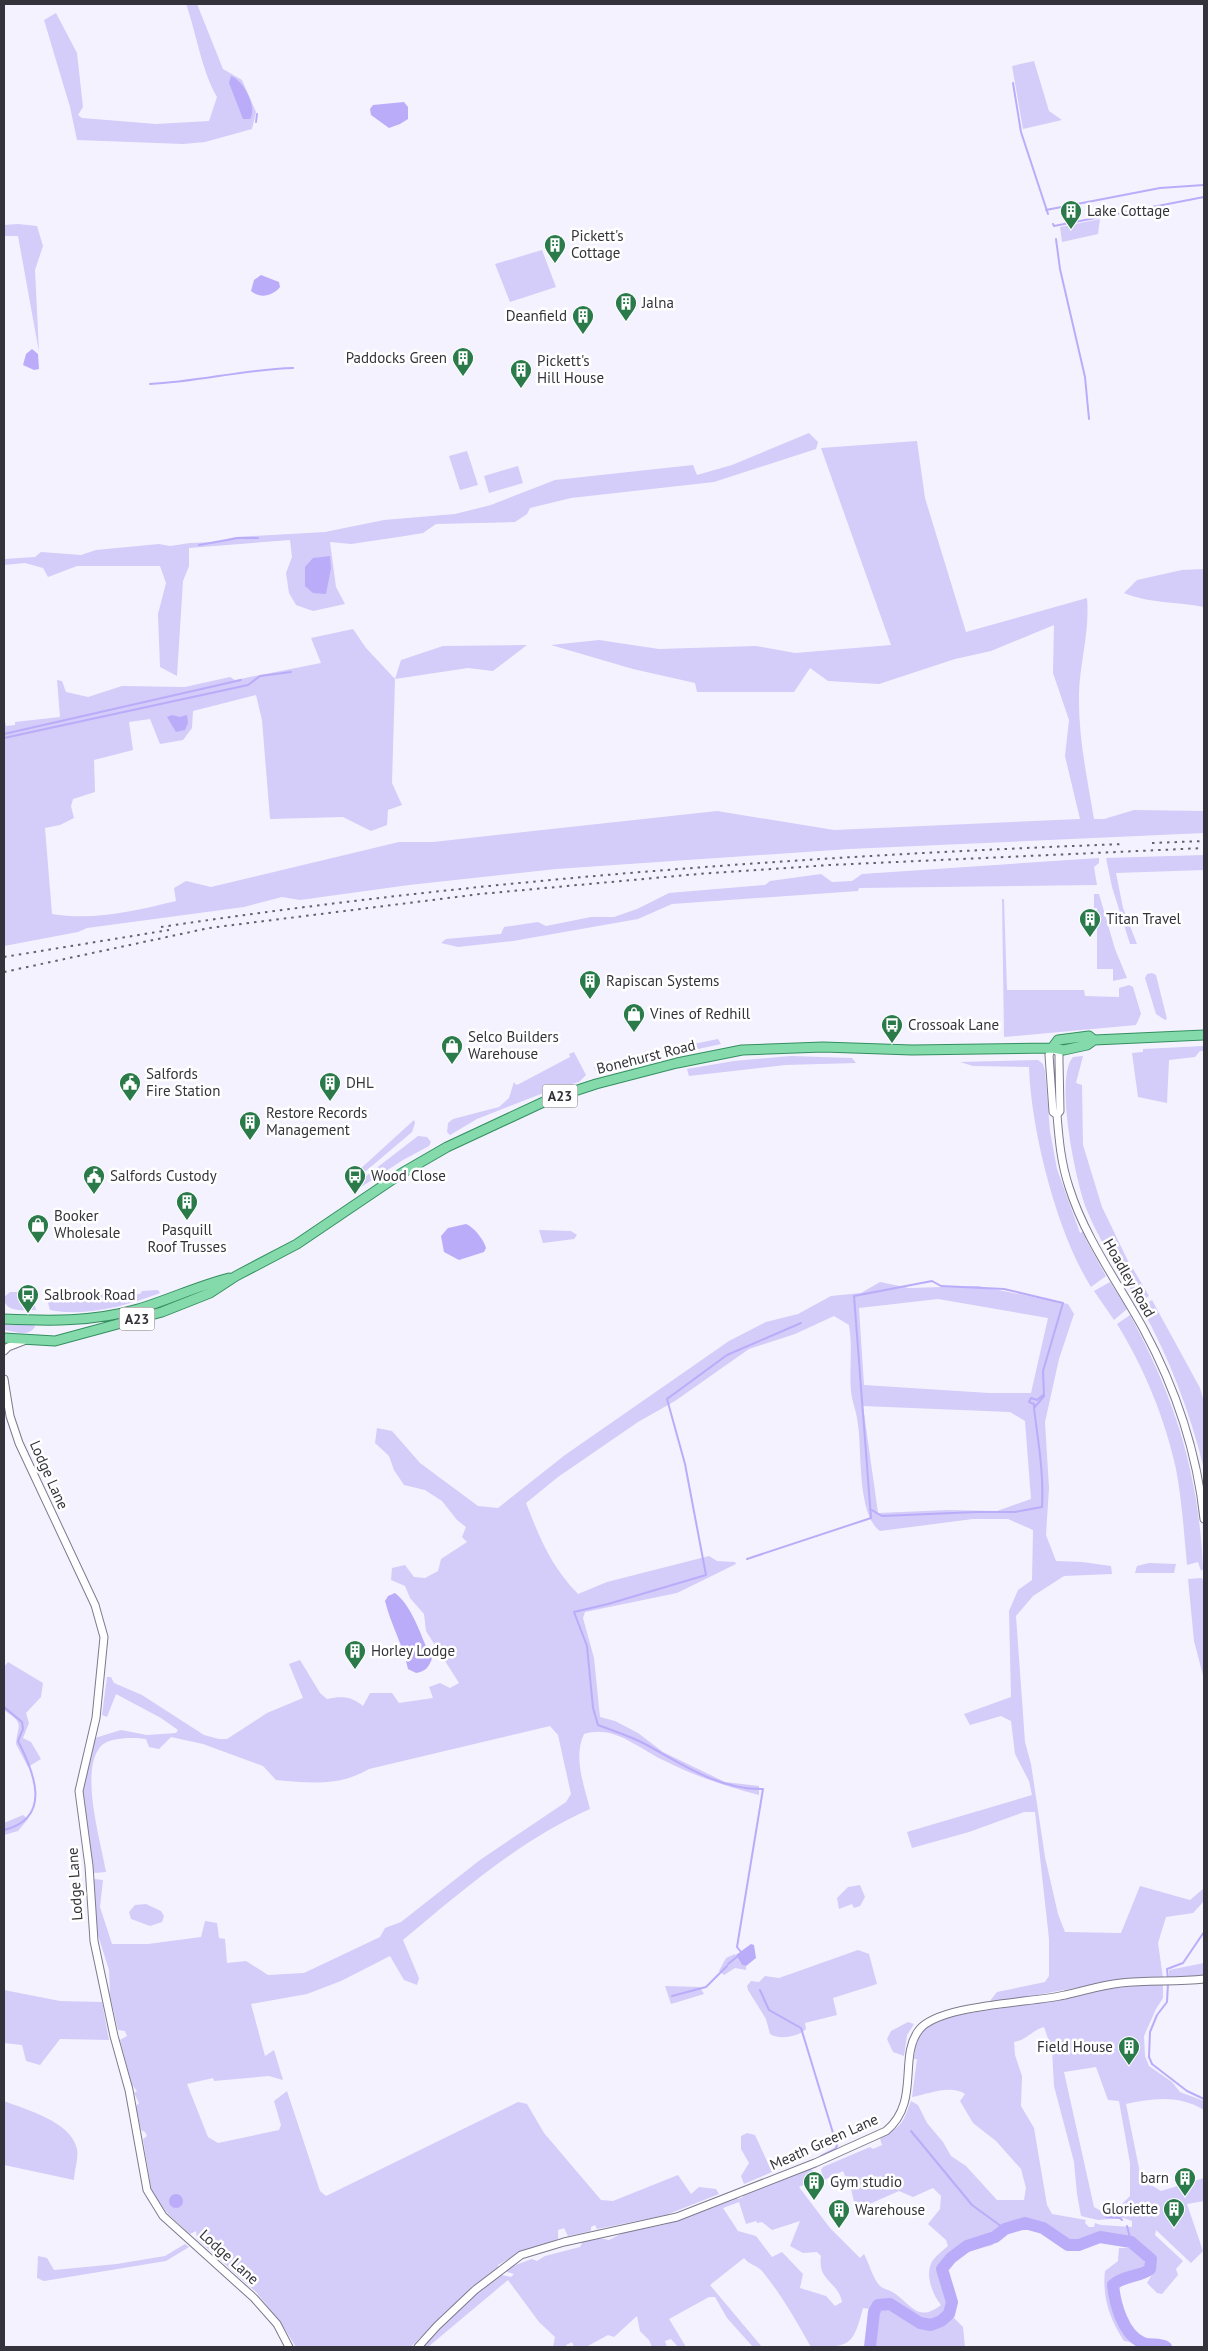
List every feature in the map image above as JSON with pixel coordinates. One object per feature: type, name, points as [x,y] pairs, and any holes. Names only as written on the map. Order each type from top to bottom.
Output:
[{"type":"main road","name":"Bonehurst Road","points":[[4,1338],[55,1342],[162,1312],[210,1294],[236,1276],[297,1244],[387,1182],[448,1147],[550,1099],[596,1084],[677,1063],[742,1050],[794,1047],[912,1050],[1070,1049],[1087,1045],[1094,1040],[1204,1034]]},
{"type":"main road","name":"Bonehurst Road","points":[[4,1319],[73,1321],[103,1317],[137,1309],[206,1284],[236,1276]]},
{"type":"street","name":"Hoadley Road","points":[[1052,1048],[1049,1055],[1053,1112],[1057,1115],[1062,1160],[1076,1206],[1092,1241],[1151,1345],[1183,1421],[1199,1486],[1204,1519]]},
{"type":"street","points":[[4,1351],[8,1347],[26,1340]]},
{"type":"street","name":"Lodge Lane","points":[[4,1379],[10,1416],[19,1443],[95,1606],[104,1637],[96,1718],[79,1791],[89,1866],[94,1941],[114,2036],[129,2090],[147,2190],[163,2216],[254,2298],[277,2324],[289,2347]]},
{"type":"street","name":"Meath Green Lane","points":[[418,2347],[437,2326],[476,2290],[522,2255],[564,2242],[677,2217],[815,2164],[886,2131],[901,2114],[908,2084],[913,2042],[920,2029],[929,2021],[956,2012],[1065,1995],[1100,1985],[1204,1978]]},
{"type":"shaded area","points":[[186,4],[197,4],[223,69],[242,80],[256,112],[252,129],[205,142],[183,144],[77,140],[70,107],[44,20],[56,13],[77,53],[83,107],[78,115],[82,118],[156,124],[209,121],[217,97],[203,63]]},
{"type":"shaded area","points":[[1034,61],[1049,111],[1062,120],[1023,129],[1012,66]]},
{"type":"shaded area","points":[[231,76],[240,83],[248,94],[252,108],[250,119],[243,119],[229,83]]},
{"type":"shaded area","points":[[404,102],[408,107],[408,119],[400,124],[389,128],[371,115],[370,109],[373,105]]},
{"type":"shaded area","points":[[1100,219],[1098,234],[1062,242],[1060,227]]},
{"type":"shaded area","points":[[4,225],[37,226],[43,246],[35,270],[39,352],[18,236],[4,236]]},
{"type":"shaded area","points":[[542,250],[556,287],[510,302],[495,264]]},
{"type":"shaded area","points":[[261,275],[279,282],[280,287],[274,293],[262,296],[251,291],[254,280]]},
{"type":"shaded area","points":[[32,349],[38,354],[39,369],[34,370],[23,365],[26,354]]},
{"type":"shaded area","points":[[809,433],[818,442],[816,449],[714,482],[571,498],[530,508],[527,514],[515,522],[436,524],[423,533],[351,544],[330,542],[336,587],[345,604],[313,611],[296,605],[289,593],[286,573],[292,557],[290,540],[189,548],[189,566],[183,581],[177,676],[160,667],[158,614],[166,583],[160,566],[77,566],[48,577],[43,568],[25,563],[4,565],[4,559],[35,557],[41,552],[81,555],[96,550],[159,544],[170,546],[217,542],[235,537],[325,532],[384,520],[455,514],[491,505],[555,480],[693,465],[697,475],[732,465]]},
{"type":"shaded area","points":[[917,441],[925,498],[966,632],[1087,598],[1088,610],[1080,681],[1079,709],[1094,819],[1104,819],[1134,810],[1204,811],[1204,833],[849,849],[556,869],[409,885],[300,900],[282,897],[244,907],[87,928],[78,932],[4,946],[4,717],[6,726],[15,725],[15,722],[60,717],[57,680],[62,681],[66,692],[88,697],[122,686],[185,687],[230,677],[235,680],[321,663],[311,638],[353,629],[366,648],[395,679],[392,783],[402,805],[388,810],[387,825],[371,831],[343,817],[270,819],[262,720],[256,695],[193,711],[192,728],[183,740],[160,744],[150,719],[129,722],[133,750],[94,760],[95,792],[73,799],[71,806],[74,818],[60,825],[45,828],[52,914],[98,916],[145,908],[176,901],[174,888],[186,881],[211,887],[399,842],[433,842],[717,811],[834,830],[1080,819],[1065,756],[1069,720],[1053,673],[1054,625],[991,651],[955,659],[879,684],[828,681],[810,668],[794,692],[697,692],[695,683],[633,669],[551,645],[599,640],[659,649],[756,646],[795,653],[891,645],[821,448]]},
{"type":"shaded area","points":[[467,451],[478,485],[460,490],[449,456]]},
{"type":"shaded area","points":[[518,466],[523,483],[489,493],[484,476]]},
{"type":"shaded area","points":[[330,556],[331,568],[326,594],[313,593],[305,586],[305,567],[313,558]]},
{"type":"shaded area","points":[[1204,569],[1204,607],[1153,601],[1124,593],[1137,580],[1182,570]]},
{"type":"shaded area","points":[[527,645],[493,671],[468,668],[395,679],[401,660],[443,646]]},
{"type":"shaded area","points":[[172,715],[180,717],[187,715],[188,723],[185,730],[176,732],[167,717]]},
{"type":"shaded area","points":[[1204,855],[1204,870],[1116,873],[1123,908],[1137,944],[1130,944],[1112,887],[1106,858]]},
{"type":"shaded area","points":[[1099,858],[1099,863],[1094,867],[1097,885],[859,888],[858,891],[672,904],[638,919],[513,941],[458,947],[441,943],[446,939],[501,934],[504,927],[538,922],[546,926],[591,917],[614,917],[637,909],[669,893],[765,885],[770,881],[821,874],[832,882],[852,881],[862,874]]},
{"type":"shaded area","points":[[1094,894],[1099,894],[1115,949],[1127,978],[1113,981],[1113,969],[1097,969],[1097,908],[1094,908]]},
{"type":"shaded area","points":[[1002,899],[1004,899],[1007,990],[1084,990],[1085,996],[1119,997],[1119,988],[1129,985],[1133,987],[1141,1014],[1136,1025],[1004,1037]]},
{"type":"shaded area","points":[[1152,973],[1156,975],[1167,1019],[1165,1020],[1156,1014],[1145,978],[1147,974]]},
{"type":"shaded area","points":[[718,1039],[721,1044],[666,1056],[665,1053],[669,1049]]},
{"type":"shaded area","points":[[1204,1046],[1204,1051],[1200,1051],[1195,1057],[1169,1060],[1167,1103],[1138,1097],[1132,1053],[1143,1052],[1143,1049]]},
{"type":"shaded area","points":[[574,1052],[586,1075],[579,1082],[551,1090],[477,1119],[450,1135],[447,1132],[448,1123],[453,1119],[499,1107],[509,1098],[514,1082],[516,1085],[519,1084],[570,1057],[569,1054]]},
{"type":"shaded area","points":[[791,1056],[852,1058],[856,1063],[785,1065],[689,1076],[687,1069],[734,1061]]},
{"type":"shaded area","points":[[1083,1056],[1076,1083],[1082,1085],[1083,1145],[1102,1207],[1129,1263],[1118,1270],[1086,1208],[1072,1154],[1066,1107],[1068,1068],[1073,1057]]},
{"type":"shaded area","points":[[653,1058],[652,1063],[597,1074],[594,1067],[630,1059],[633,1062]]},
{"type":"shaded area","points":[[1038,1060],[1043,1064],[1045,1071],[1050,1131],[1057,1169],[1080,1233],[1085,1231],[1086,1240],[1106,1276],[1091,1287],[1067,1239],[1048,1181],[1035,1121],[1029,1067],[973,1066],[960,1062]]},
{"type":"shaded area","points":[[414,1120],[412,1132],[366,1171],[347,1181]]},
{"type":"shaded area","points":[[418,1136],[427,1137],[431,1142],[429,1146],[361,1187],[357,1186],[357,1183]]},
{"type":"shaded area","points":[[466,1224],[478,1234],[486,1248],[484,1252],[459,1260],[444,1252],[441,1236],[448,1228]]},
{"type":"shaded area","points":[[539,1230],[571,1231],[577,1235],[574,1239],[543,1243]]},
{"type":"shaded area","points":[[1132,1267],[1149,1296],[1139,1303],[1121,1274]]},
{"type":"shaded area","points":[[880,1282],[909,1288],[978,1286],[1068,1304],[1074,1314],[1059,1359],[1045,1422],[1049,1488],[1046,1535],[1056,1561],[1111,1566],[1112,1574],[1064,1576],[1033,1596],[1016,1616],[1025,1742],[1031,1764],[1045,1857],[1058,1914],[1065,1932],[1121,1933],[1140,1886],[1190,1900],[1204,1888],[1204,1901],[1193,1913],[1166,1917],[1158,1943],[1163,1978],[1119,1981],[989,2002],[997,1992],[1045,1982],[1049,1976],[1049,1939],[1035,1812],[1024,1812],[969,1832],[912,1848],[907,1832],[1032,1795],[1029,1781],[1015,1754],[1011,1721],[1001,1716],[970,1725],[964,1714],[1011,1697],[1009,1611],[1018,1590],[1032,1580],[1033,1530],[1008,1519],[973,1519],[880,1531],[873,1523],[867,1511],[864,1497],[857,1416],[851,1391],[849,1325],[834,1316],[795,1334],[749,1349],[675,1401],[638,1422],[558,1477],[526,1503],[547,1552],[560,1573],[578,1594],[607,1582],[709,1556],[717,1561],[735,1562],[736,1564],[677,1593],[585,1612],[583,1618],[594,1658],[600,1717],[615,1721],[638,1733],[663,1752],[725,1782],[759,1786],[759,1795],[723,1785],[688,1772],[616,1735],[606,1732],[584,1734],[579,1752],[579,1762],[590,1809],[540,1835],[516,1851],[469,1886],[403,1940],[419,1978],[417,1985],[404,1980],[390,1956],[341,1981],[307,1994],[251,2004],[265,2056],[274,2050],[283,2080],[269,2076],[214,2081],[213,2078],[187,2084],[208,2137],[218,2143],[279,2130],[281,2125],[274,2101],[287,2091],[320,2191],[326,2196],[518,2102],[527,2104],[544,2133],[601,2200],[613,2201],[678,2175],[691,2194],[699,2187],[716,2189],[719,2194],[666,2215],[597,2229],[595,2225],[591,2227],[591,2231],[568,2236],[564,2228],[558,2230],[558,2239],[517,2254],[498,2265],[498,2268],[476,2286],[472,2286],[411,2347],[296,2347],[281,2323],[257,2293],[197,2239],[196,2231],[190,2234],[168,2214],[152,2193],[143,2139],[147,2136],[141,2130],[136,2106],[139,2103],[134,2093],[137,2091],[132,2085],[120,2040],[127,2036],[125,2031],[118,2030],[110,1995],[109,1970],[96,1929],[94,1879],[103,1880],[100,1907],[112,1944],[148,1944],[201,1937],[205,1921],[217,1923],[219,1938],[225,1939],[227,1963],[246,1961],[268,1975],[304,1973],[380,1937],[385,1928],[401,1922],[480,1860],[566,1802],[571,1794],[558,1735],[550,1726],[369,1769],[346,1779],[312,1783],[276,1780],[263,1766],[203,1744],[171,1737],[159,1749],[149,1747],[146,1739],[116,1739],[101,1746],[95,1757],[92,1772],[93,1807],[106,1872],[94,1873],[83,1791],[95,1738],[121,1730],[147,1735],[176,1733],[178,1730],[161,1718],[116,1694],[107,1717],[102,1715],[107,1677],[111,1677],[114,1683],[142,1695],[204,1735],[219,1739],[227,1739],[267,1713],[303,1698],[289,1664],[300,1660],[320,1693],[327,1699],[346,1698],[354,1700],[363,1706],[370,1693],[392,1693],[399,1703],[433,1698],[429,1687],[440,1683],[450,1688],[459,1683],[426,1631],[424,1614],[410,1598],[405,1586],[391,1580],[392,1568],[405,1565],[414,1577],[425,1578],[438,1571],[441,1559],[467,1542],[462,1537],[466,1527],[457,1520],[442,1501],[425,1490],[404,1485],[394,1470],[389,1456],[375,1443],[377,1428],[392,1431],[420,1463],[478,1506],[498,1508],[565,1455],[729,1341],[766,1322],[798,1314],[831,1296],[861,1293]],"holes":[[[938,1299],[1048,1318],[1031,1393],[989,1393],[864,1385],[859,1308]],[[863,1406],[1010,1412],[1025,1421],[1031,1499],[997,1511],[948,1510],[878,1513]]]},
{"type":"shaded area","points":[[1110,1282],[1127,1309],[1114,1320],[1094,1291]]},
{"type":"shaded area","points":[[158,1290],[160,1293],[120,1306],[78,1312],[50,1310],[46,1296],[55,1292],[98,1295],[140,1294],[142,1291]]},
{"type":"shaded area","points":[[10,1292],[29,1292],[33,1298],[36,1310],[15,1310],[7,1306],[4,1297]]},
{"type":"shaded area","points":[[1152,1300],[1200,1388],[1204,1402],[1204,1469],[1178,1386],[1161,1346],[1141,1307]]},
{"type":"shaded area","points":[[1130,1315],[1160,1376],[1182,1438],[1190,1469],[1201,1534],[1203,1569],[1201,1571],[1198,1562],[1187,1565],[1176,1469],[1160,1412],[1145,1376],[1117,1324]]},
{"type":"shaded area","points":[[4,1323],[34,1325],[35,1327],[28,1332],[21,1333],[4,1330]]},
{"type":"shaded area","points":[[1149,1563],[1176,1564],[1174,1573],[1135,1573],[1137,1566]]},
{"type":"shaded area","points":[[1202,1578],[1204,1584],[1204,1679],[1194,1641],[1188,1579]]},
{"type":"shaded area","points":[[395,1593],[402,1599],[412,1615],[432,1659],[426,1669],[416,1673],[408,1669],[385,1601],[388,1596]]},
{"type":"shaded area","points":[[8,1662],[43,1683],[41,1697],[26,1713],[29,1723],[23,1738],[31,1742],[41,1759],[28,1767],[16,1744],[19,1724],[4,1710],[4,1667]]},
{"type":"shaded area","points":[[23,1815],[28,1819],[18,1831],[4,1835],[4,1823]]},
{"type":"shaded area","points":[[860,1885],[865,1897],[860,1906],[854,1908],[852,1904],[839,1909],[837,1898],[848,1887]]},
{"type":"shaded area","points":[[146,1904],[161,1911],[164,1916],[162,1922],[150,1926],[131,1919],[129,1912],[135,1905]]},
{"type":"shaded area","points":[[751,1944],[754,1945],[756,1958],[746,1966],[742,1965],[736,1955]]},
{"type":"shaded area","points":[[858,1950],[869,1954],[877,1984],[833,1998],[837,2015],[805,2023],[806,2029],[803,2032],[789,2037],[779,2037],[770,2034],[766,2019],[748,1990],[747,1986],[751,1981],[759,1982],[765,1976],[779,1978]]},
{"type":"shaded area","points":[[735,1954],[742,1965],[746,1966],[746,1970],[735,1968],[724,1975],[719,1971],[726,1958]]},
{"type":"shaded area","points":[[1204,1963],[1204,1975],[1169,1979],[1169,1970]]},
{"type":"shaded area","points":[[1163,1985],[1163,1998],[1144,2036],[1145,2056],[1149,2066],[1172,2082],[1180,2092],[1204,2101],[1204,2110],[1185,2102],[1166,2099],[1126,2104],[1140,2173],[1144,2172],[1148,2183],[1161,2191],[1204,2178],[1204,2201],[1187,2204],[1203,2251],[1191,2263],[1156,2230],[1155,2235],[1183,2261],[1176,2269],[1178,2275],[1162,2294],[1157,2293],[1147,2283],[1153,2273],[1154,2262],[1133,2240],[1101,2234],[1082,2242],[1074,2242],[1044,2225],[1025,2221],[1005,2226],[990,2237],[993,2245],[960,2256],[947,2272],[940,2275],[947,2309],[939,2316],[926,2319],[892,2302],[878,2301],[870,2309],[863,2308],[856,2330],[848,2342],[842,2345],[811,2347],[776,2289],[760,2269],[744,2258],[710,2285],[762,2347],[753,2347],[727,2318],[715,2297],[709,2297],[669,2319],[686,2347],[678,2347],[671,2339],[665,2341],[667,2347],[652,2347],[649,2340],[640,2331],[637,2316],[614,2337],[608,2335],[586,2347],[574,2347],[572,2342],[566,2345],[567,2347],[553,2347],[555,2337],[539,2322],[508,2280],[428,2347],[422,2347],[449,2317],[495,2277],[502,2275],[511,2277],[514,2274],[507,2272],[507,2268],[532,2259],[537,2261],[545,2256],[580,2247],[583,2241],[599,2238],[609,2240],[625,2232],[663,2225],[737,2196],[738,2199],[743,2197],[743,2194],[810,2169],[815,2172],[818,2178],[799,2187],[830,2228],[860,2258],[864,2254],[880,2286],[894,2293],[916,2310],[926,2312],[933,2310],[941,2305],[930,2283],[930,2265],[948,2246],[946,2240],[928,2224],[940,2209],[941,2196],[933,2188],[913,2197],[899,2191],[856,2210],[851,2189],[843,2171],[824,2180],[821,2170],[823,2167],[870,2147],[873,2149],[882,2145],[880,2139],[900,2124],[911,2101],[918,2105],[927,2123],[943,2142],[951,2156],[966,2166],[997,2200],[1024,2200],[1026,2188],[1021,2169],[996,2141],[973,2123],[960,2101],[965,2094],[959,2091],[946,2090],[912,2097],[917,2059],[914,2059],[915,2045],[922,2030],[945,2017],[1080,1996],[1106,1989]],"holes":[[[1044,2027],[1052,2050],[1054,2086],[1074,2162],[1081,2216],[1098,2220],[1124,2218],[1132,2221],[1132,2227],[1095,2223],[1094,2227],[1089,2227],[1085,2223],[1086,2220],[1052,2214],[1047,2205],[1034,2128],[1021,2106],[1022,2076],[1015,2055],[1014,2042]],[[1096,2067],[1108,2100],[1119,2101],[1130,2163],[1130,2196],[1121,2205],[1101,2211],[1094,2207],[1064,2072]],[[739,2202],[746,2224],[756,2221],[757,2223],[762,2222],[772,2230],[800,2221],[790,2246],[803,2253],[817,2252],[821,2256],[822,2271],[840,2295],[842,2302],[835,2306],[826,2296],[800,2288],[803,2274],[782,2252],[772,2257],[756,2236],[738,2231],[723,2208]]]},
{"type":"shaded area","points":[[665,1986],[700,1987],[704,1994],[671,2004]]},
{"type":"shaded area","points":[[4,1990],[60,2001],[102,2002],[109,2040],[60,2039],[40,2065],[26,2061],[22,2045],[4,2043]]},
{"type":"shaded area","points":[[908,2022],[914,2024],[907,2035],[904,2056],[893,2052],[887,2039],[891,2031]]},
{"type":"shaded area","points":[[4,2101],[46,2118],[66,2131],[73,2139],[77,2149],[74,2180],[4,2165]]},
{"type":"shaded area","points":[[747,2133],[755,2135],[772,2172],[744,2184],[741,2176],[749,2163],[741,2149],[741,2136]]},
{"type":"shaded area","points":[[173,2194],[179,2194],[183,2201],[179,2208],[173,2208],[169,2204],[169,2198]]},
{"type":"shaded area","points":[[185,2244],[189,2247],[166,2261],[44,2281],[37,2278],[38,2256],[47,2258],[54,2270],[117,2264],[165,2256]]},
{"type":"shaded area","points":[[1119,2248],[1131,2248],[1144,2258],[1145,2265],[1110,2280],[1109,2288],[1112,2304],[1131,2342],[1124,2341],[1111,2316],[1106,2299],[1105,2271],[1118,2261]]},
{"type":"shaded area","points":[[882,2309],[893,2311],[920,2327],[939,2325],[954,2318],[963,2327],[965,2347],[876,2347],[877,2316]]},
{"type":"waterway","points":[[1013,83],[1021,132],[1048,214]]},
{"type":"waterway","points":[[256,122],[257,114]]},
{"type":"waterway","points":[[1046,210],[1160,188],[1204,185]]},
{"type":"waterway","points":[[1053,224],[1054,226],[1204,197]]},
{"type":"waterway","points":[[1056,239],[1060,269],[1085,377],[1089,419]]},
{"type":"waterway","points":[[150,384],[293,368]]},
{"type":"waterway","points":[[199,545],[238,538],[258,538]]},
{"type":"waterway","points":[[4,738],[248,685],[260,676],[291,672]]},
{"type":"waterway","points":[[4,734],[241,680]]},
{"type":"waterway","points":[[747,1559],[871,1518],[854,1296],[932,1281],[941,1286],[1004,1289],[1063,1303],[1043,1371],[1044,1396],[1034,1408],[1034,1404],[1029,1402],[1031,1398],[1037,1400],[1043,1395]]},
{"type":"waterway","points":[[741,1952],[737,1947],[763,1789],[731,1785],[716,1780],[687,1767],[639,1741],[598,1725],[593,1708],[587,1646],[574,1612],[706,1575],[685,1464],[667,1399],[727,1355],[801,1323]]},
{"type":"waterway","points":[[870,1509],[882,1516],[1015,1512],[1042,1507],[1041,1469],[1034,1408]]},
{"type":"waterway","points":[[4,1707],[22,1722],[23,1729],[18,1741],[34,1780],[35,1793],[34,1805],[29,1815],[19,1824],[4,1830]]},
{"type":"waterway","points":[[1168,1979],[1167,1969],[1183,1963],[1204,1932]]},
{"type":"waterway","points":[[728,1964],[738,1956]]},
{"type":"waterway","points":[[672,1996],[706,1987],[727,1966]]},
{"type":"waterway","points":[[1168,1984],[1167,2002],[1157,2015],[1150,2032],[1149,2057],[1152,2064],[1187,2091],[1204,2099]]},
{"type":"waterway","points":[[760,1990],[769,2010],[801,2028],[837,2146],[821,2156]]},
{"type":"waterway","points":[[911,2131],[972,2205],[1005,2229]]},
{"type":"waterway","points":[[1106,2217],[1120,2218],[1122,2220]]},
{"type":"waterway","points":[[870,2347],[874,2312],[878,2305],[890,2304],[920,2323],[931,2325],[941,2321],[949,2314],[952,2302],[942,2269],[951,2258],[967,2246],[995,2237],[1005,2229],[1025,2223],[1043,2228],[1068,2245],[1079,2245],[1100,2237],[1131,2242],[1151,2259],[1150,2269],[1117,2282],[1113,2285],[1114,2293],[1121,2318],[1130,2333],[1143,2343],[1166,2347]]},
{"type":"waterway","points":[[1127,2226],[1131,2242]]},
{"type":"railway","points":[[1152,843],[1204,841]]},
{"type":"railway","points":[[161,927],[401,895],[642,872],[883,855],[1124,844]]},
{"type":"railway","points":[[4,972],[209,928],[480,894],[698,874],[830,865],[1204,848]]},
{"type":"railway","points":[[4,957],[169,930]]},
{"type":"place","name":"Lake Cottage","points":[[1071,230]]},
{"type":"place","name":"Pickett's Cottage","points":[[555,264]]},
{"type":"place","name":"Jalna","points":[[626,322]]},
{"type":"place","name":"Deanfield","points":[[583,335]]},
{"type":"place","name":"Paddocks Green","points":[[463,377]]},
{"type":"place","name":"Pickett's Hill House","points":[[521,389]]},
{"type":"place","name":"Titan Travel","points":[[1090,938]]},
{"type":"place","name":"Rapiscan Systems","points":[[590,1000]]},
{"type":"place","name":"Vines of Redhill","points":[[634,1033]]},
{"type":"place","name":"Crossoak Lane","points":[[892,1044]]},
{"type":"place","name":"Selco Builders Warehouse","points":[[452,1065]]},
{"type":"place","name":"Salfords Fire Station","points":[[130,1102]]},
{"type":"place","name":"DHL","points":[[330,1102]]},
{"type":"place","name":"Restore Records Management","points":[[250,1141]]},
{"type":"place","name":"Salfords Custody","points":[[94,1195]]},
{"type":"place","name":"Wood Close","points":[[355,1195]]},
{"type":"place","name":"Pasquill Roof Trusses","points":[[187,1221]]},
{"type":"place","name":"Booker Wholesale","points":[[38,1244]]},
{"type":"place","name":"Salbrook Road","points":[[28,1314]]},
{"type":"place","name":"Horley Lodge","points":[[355,1670]]},
{"type":"place","name":"Field House","points":[[1129,2066]]},
{"type":"place","name":"barn","points":[[1185,2197]]},
{"type":"place","name":"Gym studio","points":[[814,2201]]},
{"type":"place","name":"Gloriette","points":[[1174,2228]]},
{"type":"place","name":"Warehouse","points":[[839,2229]]}]
